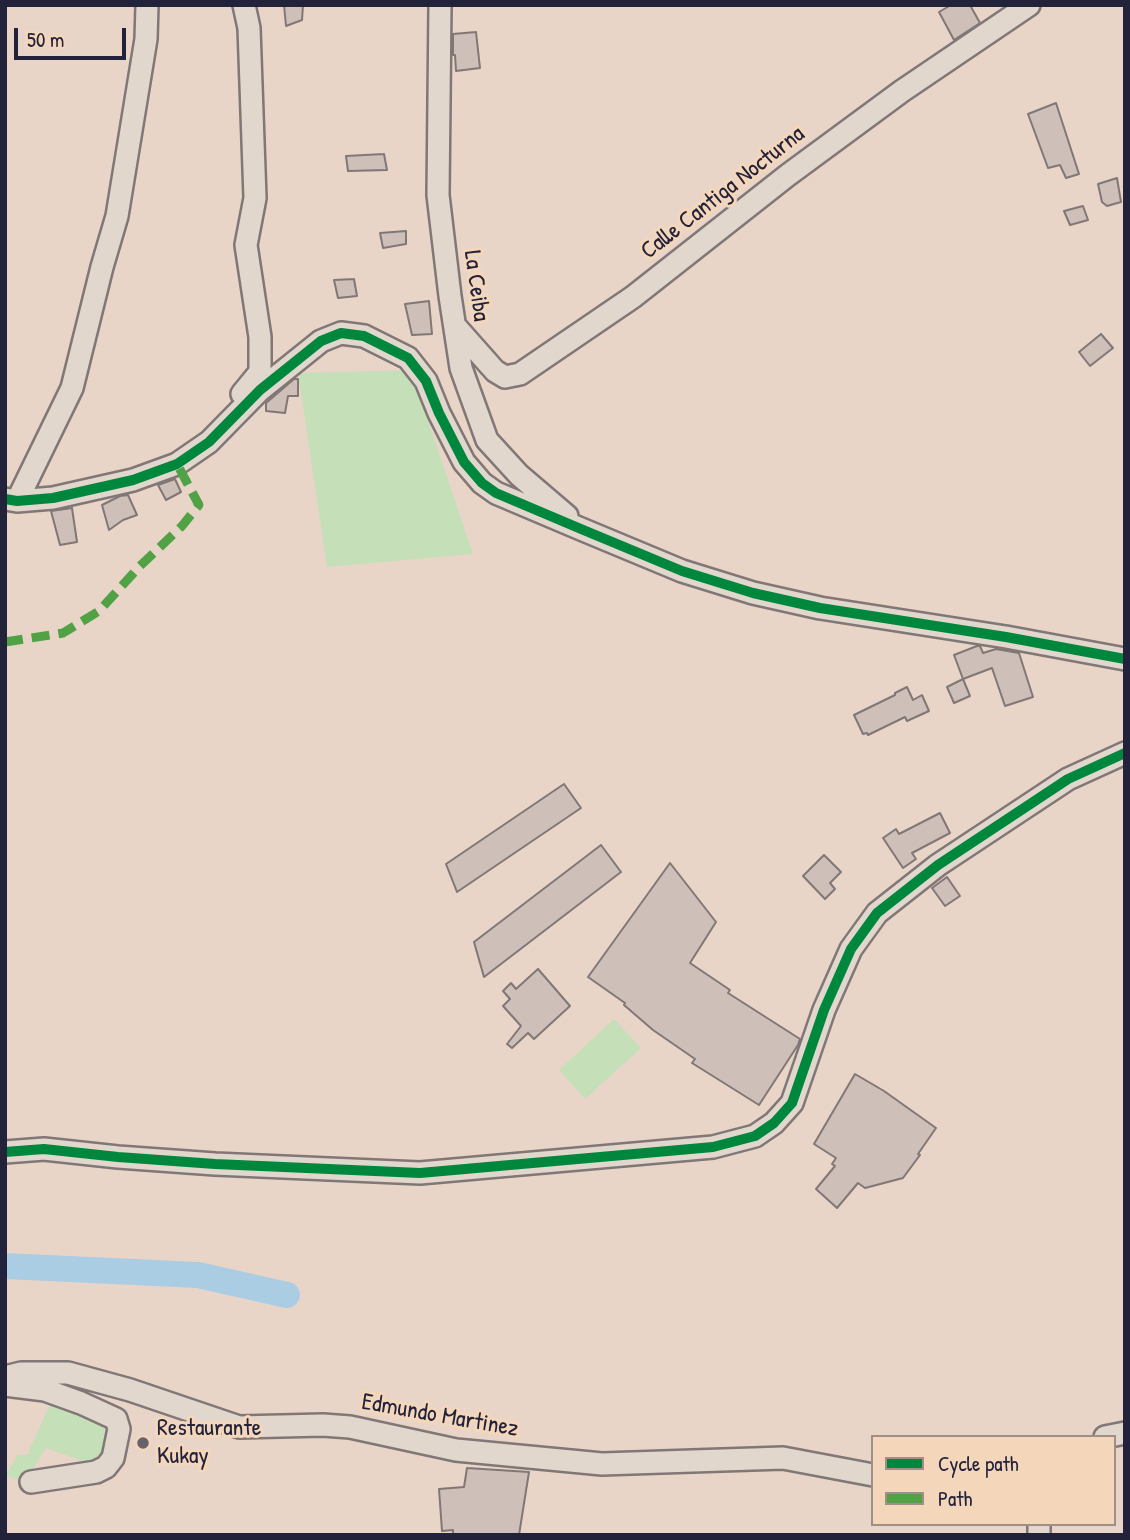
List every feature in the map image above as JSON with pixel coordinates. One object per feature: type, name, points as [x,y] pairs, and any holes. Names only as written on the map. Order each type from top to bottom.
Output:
[{"type":"street","points":[[11,500],[72,388],[117,216],[146,39],[147,5]]},
{"type":"street","points":[[209,442],[236,401],[260,372],[260,337],[246,245],[256,198],[249,28],[244,5]]},
{"type":"street","name":"La Ceiba","points":[[440,5],[438,195],[461,368],[487,440],[519,475],[581,529]]},
{"type":"street","name":"Calle Cantiga Nocturna","points":[[456,327],[495,371],[505,377],[520,374],[633,297],[788,175],[902,92],[1029,5]]},
{"type":"street","points":[[11,500],[53,498],[133,480],[177,464],[209,442],[260,390],[321,341],[341,333],[364,336],[408,358],[426,381],[464,462],[482,483],[496,492],[581,529],[682,571],[752,593],[820,608],[1125,659]]},
{"type":"street","points":[[5,1152],[44,1149],[215,1164],[420,1173],[713,1147],[755,1136],[774,1123],[792,1103],[824,1010],[851,949],[877,913],[938,865],[1068,779],[1125,753]]},
{"type":"street","name":"Edmundo Martinez","points":[[5,1377],[21,1373],[68,1373],[130,1390],[239,1427],[350,1427],[456,1450],[602,1464],[783,1458],[871,1475]]},
{"type":"street","points":[[5,1385],[45,1390],[81,1403],[116,1419],[119,1429],[113,1458],[106,1467],[96,1472],[31,1482]]},
{"type":"green space","points":[[411,370],[473,554],[327,567],[298,373]]},
{"type":"green space","points":[[614,1019],[641,1048],[585,1099],[559,1070]]},
{"type":"green space","points":[[53,1398],[115,1424],[97,1466],[46,1448],[24,1483],[5,1475],[18,1455],[27,1455]]},
{"type":"building","points":[[284,5],[303,5],[302,20],[286,26]]},
{"type":"building","points":[[951,5],[970,5],[980,23],[954,40],[939,12]]},
{"type":"building","points":[[476,32],[480,68],[456,71],[453,34]]},
{"type":"building","points":[[1056,103],[1079,174],[1066,178],[1060,165],[1048,168],[1028,114]]},
{"type":"building","points":[[384,154],[387,170],[348,171],[346,156]]},
{"type":"building","points":[[1117,178],[1121,202],[1107,206],[1102,202],[1098,184]]},
{"type":"building","points":[[1083,206],[1088,220],[1070,225],[1064,211]]},
{"type":"building","points":[[406,231],[406,244],[383,248],[380,233]]},
{"type":"building","points":[[354,279],[357,296],[338,298],[334,280]]},
{"type":"building","points":[[429,301],[432,334],[412,335],[405,304]]},
{"type":"building","points":[[1101,334],[1113,348],[1090,366],[1079,352]]},
{"type":"building","points":[[294,379],[298,379],[298,396],[288,396],[285,413],[266,411],[266,403]]},
{"type":"building","points":[[175,479],[181,492],[166,500],[158,485]]},
{"type":"building","points":[[128,495],[137,515],[123,520],[109,530],[102,505]]},
{"type":"building","points":[[72,508],[77,542],[60,545],[51,511]]},
{"type":"building","points":[[980,646],[983,653],[996,649],[1019,653],[1033,697],[1005,706],[992,668],[963,679],[954,655]]},
{"type":"building","points":[[963,679],[970,696],[954,703],[947,687]]},
{"type":"building","points":[[907,687],[913,700],[922,695],[929,711],[907,721],[905,717],[868,735],[863,734],[854,715]]},
{"type":"building","points":[[564,784],[581,808],[457,892],[446,864]]},
{"type":"building","points":[[940,813],[950,833],[912,853],[916,859],[903,868],[883,838],[896,829],[899,834]]},
{"type":"building","points":[[601,845],[621,872],[484,977],[474,942]]},
{"type":"building","points":[[824,855],[841,872],[830,883],[835,889],[825,899],[803,876]]},
{"type":"building","points":[[670,863],[716,922],[690,963],[730,990],[728,993],[800,1039],[759,1105],[692,1063],[695,1059],[653,1030],[624,1005],[625,1003],[588,977]]},
{"type":"building","points":[[947,877],[960,896],[945,906],[932,888]]},
{"type":"building","points":[[538,969],[570,1006],[534,1039],[528,1033],[512,1048],[507,1044],[521,1026],[503,1006],[510,999],[503,991],[511,983],[516,989]]},
{"type":"building","points":[[855,1074],[936,1128],[903,1178],[865,1188],[858,1183],[837,1208],[816,1189],[835,1166],[832,1164],[836,1158],[814,1144]]},
{"type":"building","points":[[467,1468],[529,1472],[519,1535],[453,1535],[453,1530],[442,1531],[439,1489],[464,1487]]},
{"type":"waterway","points":[[5,1266],[198,1275],[287,1295]]},
{"type":"marked path","points":[[5,642],[63,633],[99,611],[139,567],[182,526],[199,505],[177,464]]},
{"type":"cycle path","points":[[5,499],[17,501],[53,498],[133,480],[177,464],[209,442],[260,390],[321,341],[341,333],[364,336],[408,358],[426,381],[464,462],[482,483],[496,493],[682,571],[753,593],[820,608],[1125,659]]},
{"type":"cycle path","points":[[5,1152],[44,1149],[215,1164],[420,1173],[713,1147],[755,1136],[774,1123],[792,1103],[824,1010],[851,949],[877,913],[938,865],[1068,779],[1125,753]]},
{"type":"place","name":"Restaurante Kukay","points":[[143,1443]]}]
